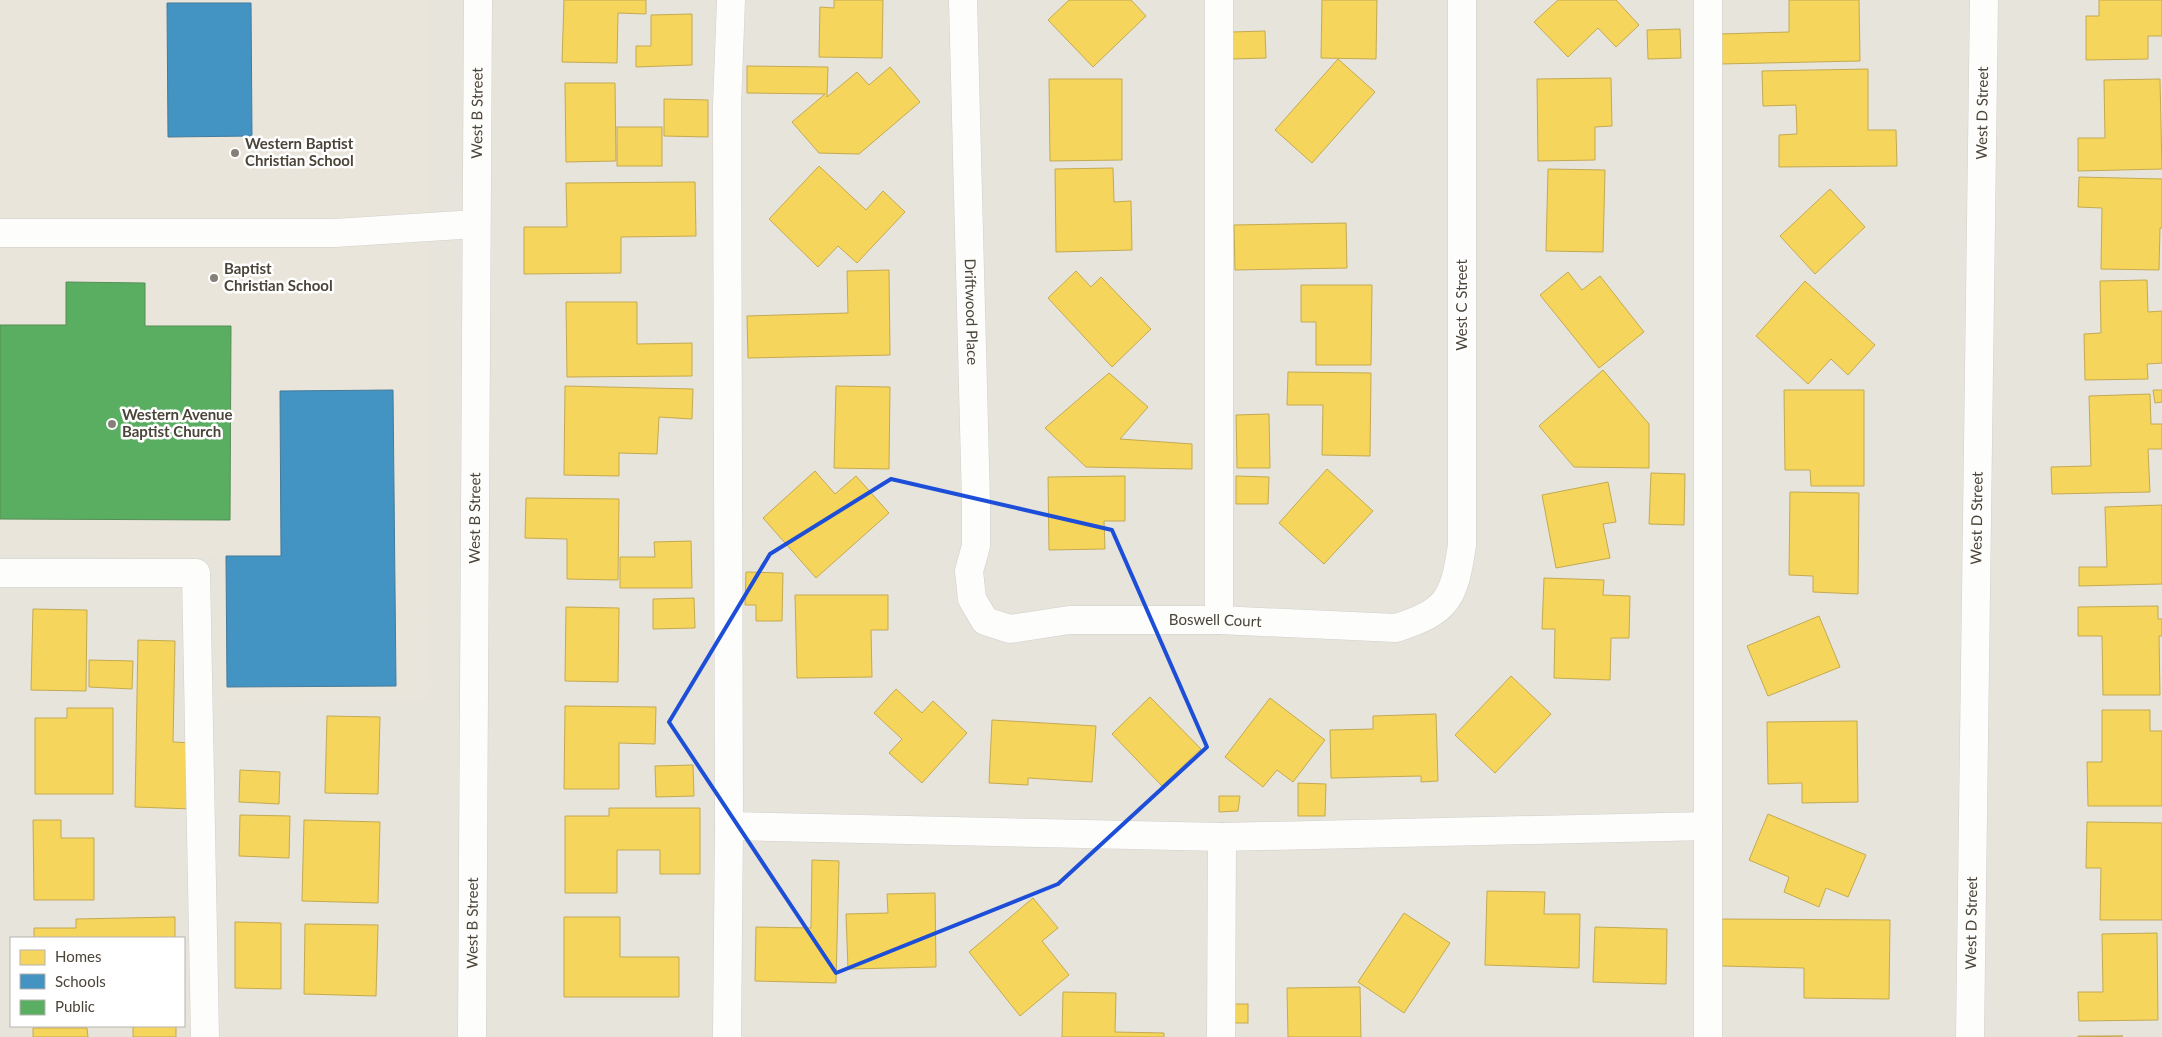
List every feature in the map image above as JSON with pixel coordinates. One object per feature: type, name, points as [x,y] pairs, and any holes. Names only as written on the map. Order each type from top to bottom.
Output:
[{"type":"street","name":"West B Street","points":[[472,1037],[478,0]]},
{"type":"street","points":[[727,1037],[730,826],[727,106],[731,0]]},
{"type":"street","name":"Driftwood Place","points":[[963,0],[976,503],[976,546],[969,571],[972,599],[985,621]]},
{"type":"street","points":[[1219,0],[1219,620]]},
{"type":"street","name":"West C Street","points":[[1442,606],[1457,579],[1462,545],[1462,0]]},
{"type":"street","points":[[1708,0],[1708,1037]]},
{"type":"street","name":"West D Street","points":[[1970,1037],[1984,0]]},
{"type":"street","points":[[0,233],[335,233],[476,224]]},
{"type":"street","points":[[0,572],[196,572],[205,1037]]},
{"type":"street","name":"Boswell Court","points":[[985,621],[1010,629],[1070,620],[1219,620],[1396,628],[1422,619],[1442,606]]},
{"type":"street","points":[[730,826],[1222,837],[1708,826]]},
{"type":"street","points":[[1221,1037],[1222,837]]},
{"type":"highlighted area","points":[[891,479],[1112,530],[1207,747],[1058,884],[836,973],[669,722],[770,554]]},
{"type":"shaded area","points":[[0,0],[2162,0],[2162,1037],[0,1037]]},
{"type":"shaded area","name":"Baptist Christian School","points":[[0,0],[430,0],[426,701],[220,702],[220,558],[0,555]]},
{"type":"building: Homes","points":[[564,0],[646,0],[646,14],[618,13],[617,63],[562,62]]},
{"type":"building: Homes","points":[[834,0],[883,0],[882,58],[819,57],[820,7],[834,8]]},
{"type":"building: Homes","points":[[1069,0],[1131,0],[1146,16],[1093,67],[1048,20]]},
{"type":"building: Homes","points":[[1322,0],[1377,0],[1376,59],[1321,58]]},
{"type":"building: Homes","points":[[1558,0],[1616,0],[1639,25],[1616,47],[1598,28],[1568,57],[1534,22]]},
{"type":"building: Homes","points":[[1789,0],[1859,0],[1860,61],[1720,64],[1720,34],[1789,32]]},
{"type":"building: Homes","points":[[2099,0],[2162,0],[2162,36],[2148,36],[2148,59],[2086,60],[2086,16],[2099,16]]},
{"type":"building: Homes","points":[[692,14],[692,65],[636,67],[636,46],[651,46],[651,15]]},
{"type":"building: Homes","points":[[1680,29],[1681,58],[1648,59],[1647,30]]},
{"type":"building: Homes","points":[[1265,31],[1266,58],[1232,59],[1232,32]]},
{"type":"building: Homes","points":[[1338,59],[1375,92],[1312,163],[1275,130]]},
{"type":"building: Homes","points":[[747,66],[828,67],[827,97],[857,72],[869,85],[890,67],[920,102],[859,154],[819,153],[792,122],[825,94],[747,93]]},
{"type":"building: Homes","points":[[1868,69],[1868,130],[1896,130],[1897,166],[1779,167],[1779,135],[1797,134],[1796,105],[1763,106],[1762,71]]},
{"type":"building: Homes","points":[[1611,78],[1612,126],[1595,127],[1595,160],[1538,161],[1537,79]]},
{"type":"building: Homes","points":[[1049,79],[1122,79],[1122,160],[1050,161]]},
{"type":"building: Homes","points":[[2160,79],[2162,169],[2078,171],[2078,138],[2105,138],[2104,80]]},
{"type":"building: Homes","points":[[565,83],[615,83],[616,161],[566,162]]},
{"type":"building: Homes","points":[[664,99],[708,100],[708,137],[664,136]]},
{"type":"building: Homes","points":[[617,127],[662,127],[662,166],[617,166]]},
{"type":"building: Homes","points":[[819,166],[866,210],[883,191],[905,212],[857,263],[838,246],[818,267],[769,219]]},
{"type":"building: Homes","points":[[1113,168],[1114,202],[1131,201],[1132,250],[1056,252],[1055,169]]},
{"type":"building: Homes","points":[[1548,169],[1605,170],[1603,252],[1546,251]]},
{"type":"building: Homes","points":[[2079,177],[2162,179],[2162,228],[2160,228],[2159,270],[2101,269],[2102,208],[2078,207]]},
{"type":"building: Homes","points":[[695,182],[696,236],[621,237],[621,273],[524,274],[524,227],[567,227],[566,183]]},
{"type":"building: Homes","points":[[1830,189],[1865,227],[1815,274],[1780,236]]},
{"type":"building: Homes","points":[[1346,223],[1347,268],[1235,270],[1234,225]]},
{"type":"building: Homes","points":[[889,270],[890,355],[748,358],[747,316],[848,313],[847,271]]},
{"type":"building: Homes","points":[[1076,271],[1091,287],[1101,277],[1151,329],[1112,367],[1048,298]]},
{"type":"building: Homes","points":[[1568,272],[1582,290],[1600,276],[1644,332],[1599,368],[1540,295]]},
{"type":"building: Homes","points":[[2147,280],[2148,312],[2162,311],[2162,363],[2147,364],[2148,379],[2085,380],[2084,334],[2101,333],[2100,281]]},
{"type":"building: Homes","points":[[1805,281],[1875,345],[1848,375],[1831,359],[1808,384],[1756,336]]},
{"type":"building: Homes","points":[[1301,285],[1372,285],[1371,365],[1316,365],[1316,322],[1301,322]]},
{"type":"building: Homes","points":[[566,302],[637,302],[637,344],[692,343],[692,376],[567,377]]},
{"type":"building: Homes","points":[[1603,370],[1649,424],[1649,468],[1574,467],[1539,426]]},
{"type":"building: Homes","points":[[1288,372],[1371,373],[1370,456],[1322,455],[1323,405],[1287,405]]},
{"type":"building: Homes","points":[[1109,373],[1148,407],[1120,439],[1192,444],[1192,469],[1086,467],[1045,428]]},
{"type":"building: Homes","points":[[565,386],[693,389],[692,419],[659,417],[657,454],[619,453],[619,476],[564,475]]},
{"type":"building: Homes","points":[[836,386],[890,387],[889,469],[834,468]]},
{"type":"building: Homes","points":[[1784,390],[1864,390],[1864,486],[1811,486],[1810,470],[1785,470]]},
{"type":"building: Homes","points":[[2153,390],[2162,390],[2162,402],[2155,403]]},
{"type":"building: Homes","points":[[2150,394],[2151,424],[2162,424],[2162,449],[2148,449],[2150,492],[2052,494],[2051,467],[2091,466],[2089,396]]},
{"type":"building: Homes","points":[[1269,414],[1270,468],[1237,468],[1236,415]]},
{"type":"building: Homes","points":[[1327,469],[1373,511],[1324,564],[1279,523]]},
{"type":"building: Homes","points":[[815,471],[835,494],[856,476],[889,513],[816,578],[763,518]]},
{"type":"building: Homes","points":[[1651,473],[1685,474],[1684,525],[1649,524]]},
{"type":"building: Homes","points":[[1125,476],[1125,521],[1104,521],[1105,549],[1049,550],[1048,477]]},
{"type":"building: Homes","points":[[1236,476],[1269,477],[1268,504],[1236,504]]},
{"type":"building: Homes","points":[[1608,482],[1616,522],[1603,524],[1610,558],[1556,568],[1542,495]]},
{"type":"building: Homes","points":[[1790,492],[1859,493],[1858,594],[1813,592],[1813,576],[1789,575]]},
{"type":"building: Homes","points":[[526,498],[619,499],[618,580],[567,579],[567,539],[525,538]]},
{"type":"building: Homes","points":[[2162,505],[2162,584],[2079,586],[2079,567],[2107,567],[2105,507]]},
{"type":"building: Homes","points":[[691,541],[692,588],[620,588],[620,557],[655,557],[654,542]]},
{"type":"building: Homes","points":[[746,572],[783,573],[782,621],[756,621],[756,605],[745,605]]},
{"type":"building: Homes","points":[[1544,578],[1604,580],[1603,595],[1630,596],[1629,638],[1611,638],[1610,680],[1554,678],[1555,629],[1542,629]]},
{"type":"building: Homes","points":[[795,595],[888,595],[888,630],[871,630],[872,677],[797,678]]},
{"type":"building: Homes","points":[[694,598],[695,628],[653,629],[653,599]]},
{"type":"building: Homes","points":[[2158,606],[2158,619],[2162,619],[2162,636],[2159,636],[2160,695],[2103,695],[2102,636],[2078,636],[2078,607]]},
{"type":"building: Homes","points":[[566,607],[619,608],[618,682],[565,681]]},
{"type":"building: Homes","points":[[33,609],[87,610],[86,691],[31,690]]},
{"type":"building: Homes","points":[[1819,616],[1840,667],[1768,696],[1747,646]]},
{"type":"building: Homes","points":[[138,640],[175,641],[173,742],[194,743],[193,809],[135,807]]},
{"type":"building: Homes","points":[[89,660],[133,661],[132,689],[89,687]]},
{"type":"building: Homes","points":[[1511,676],[1551,714],[1495,773],[1455,735]]},
{"type":"building: Homes","points":[[896,689],[922,713],[933,701],[967,733],[922,783],[889,753],[902,739],[874,713]]},
{"type":"building: Homes","points":[[1150,697],[1201,749],[1162,786],[1112,734]]},
{"type":"building: Homes","points":[[1270,698],[1325,740],[1293,782],[1277,770],[1263,787],[1225,757]]},
{"type":"building: Homes","points":[[565,706],[656,707],[655,744],[619,743],[619,789],[564,789]]},
{"type":"building: Homes","points":[[67,708],[113,708],[113,794],[35,794],[35,718],[67,718]]},
{"type":"building: Homes","points":[[2102,710],[2150,710],[2150,731],[2162,731],[2162,806],[2088,806],[2087,762],[2102,762]]},
{"type":"building: Homes","points":[[1436,714],[1438,781],[1421,782],[1421,776],[1331,778],[1330,730],[1373,729],[1373,716]]},
{"type":"building: Homes","points":[[327,716],[380,717],[378,794],[325,793]]},
{"type":"building: Homes","points":[[992,720],[1096,726],[1092,782],[1028,778],[1028,785],[989,783]]},
{"type":"building: Homes","points":[[1857,721],[1858,802],[1802,803],[1802,783],[1768,784],[1767,722]]},
{"type":"building: Homes","points":[[693,765],[694,796],[656,797],[655,766]]},
{"type":"building: Homes","points":[[240,770],[280,772],[279,804],[239,802]]},
{"type":"building: Homes","points":[[1298,783],[1326,784],[1325,816],[1298,816]]},
{"type":"building: Homes","points":[[1219,796],[1240,796],[1238,811],[1219,812]]},
{"type":"building: Homes","points":[[609,808],[700,808],[700,874],[660,874],[660,850],[617,850],[617,893],[565,893],[565,816],[609,816]]},
{"type":"building: Homes","points":[[1768,814],[1866,855],[1848,897],[1826,888],[1819,907],[1784,892],[1789,877],[1749,860]]},
{"type":"building: Homes","points":[[240,815],[290,816],[289,858],[239,856]]},
{"type":"building: Homes","points":[[33,820],[61,820],[61,838],[94,838],[94,900],[34,900]]},
{"type":"building: Homes","points":[[304,820],[380,822],[378,903],[302,901]]},
{"type":"building: Homes","points":[[2087,822],[2162,823],[2162,920],[2100,920],[2101,868],[2086,868]]},
{"type":"building: Homes","points":[[812,860],[839,861],[836,983],[755,981],[756,927],[811,928]]},
{"type":"building: Homes","points":[[1487,891],[1545,892],[1544,914],[1580,914],[1579,968],[1485,965]]},
{"type":"building: Homes","points":[[935,893],[936,967],[848,969],[846,914],[888,913],[887,894]]},
{"type":"building: Homes","points":[[1033,898],[1058,928],[1042,941],[1069,975],[1020,1016],[969,952]]},
{"type":"building: Homes","points":[[1404,913],[1450,943],[1404,1013],[1358,982]]},
{"type":"building: Homes","points":[[175,917],[175,937],[34,937],[34,928],[76,928],[76,919]]},
{"type":"building: Homes","points":[[564,917],[620,917],[620,957],[679,957],[679,997],[564,997]]},
{"type":"building: Homes","points":[[1722,919],[1890,920],[1889,999],[1804,998],[1804,968],[1722,966]]},
{"type":"building: Homes","points":[[235,922],[281,923],[281,989],[235,988]]},
{"type":"building: Homes","points":[[305,924],[378,925],[376,996],[304,994]]},
{"type":"building: Homes","points":[[1595,927],[1667,929],[1666,984],[1593,982]]},
{"type":"building: Homes","points":[[2157,933],[2158,1020],[2079,1021],[2078,992],[2103,992],[2102,934]]},
{"type":"building: Homes","points":[[1360,987],[1361,1037],[1288,1037],[1287,988]]},
{"type":"building: Homes","points":[[1063,992],[1116,993],[1115,1032],[1164,1033],[1164,1037],[1062,1037]]},
{"type":"building: Homes","points":[[1233,1004],[1248,1004],[1248,1023],[1233,1023]]},
{"type":"building: Homes","points":[[133,1027],[176,1027],[176,1037],[133,1037]]},
{"type":"building: Homes","points":[[33,1028],[87,1028],[88,1037],[33,1037]]},
{"type":"building: Homes","points":[[2078,1036],[2123,1036],[2078,1037]]},
{"type":"building: Schools","points":[[167,3],[251,3],[252,136],[168,137]]},
{"type":"building: Schools","points":[[393,390],[396,686],[227,687],[226,556],[281,556],[280,391]]},
{"type":"building: Public","points":[[66,282],[145,283],[145,326],[231,326],[230,520],[0,519],[0,325],[66,325]]},
{"type":"place","name":"Western Baptist Christian School","points":[[235,153]]},
{"type":"place","name":"Baptist Christian School","points":[[214,278]]},
{"type":"place","name":"Western Avenue Baptist Church","points":[[112,424]]}]
